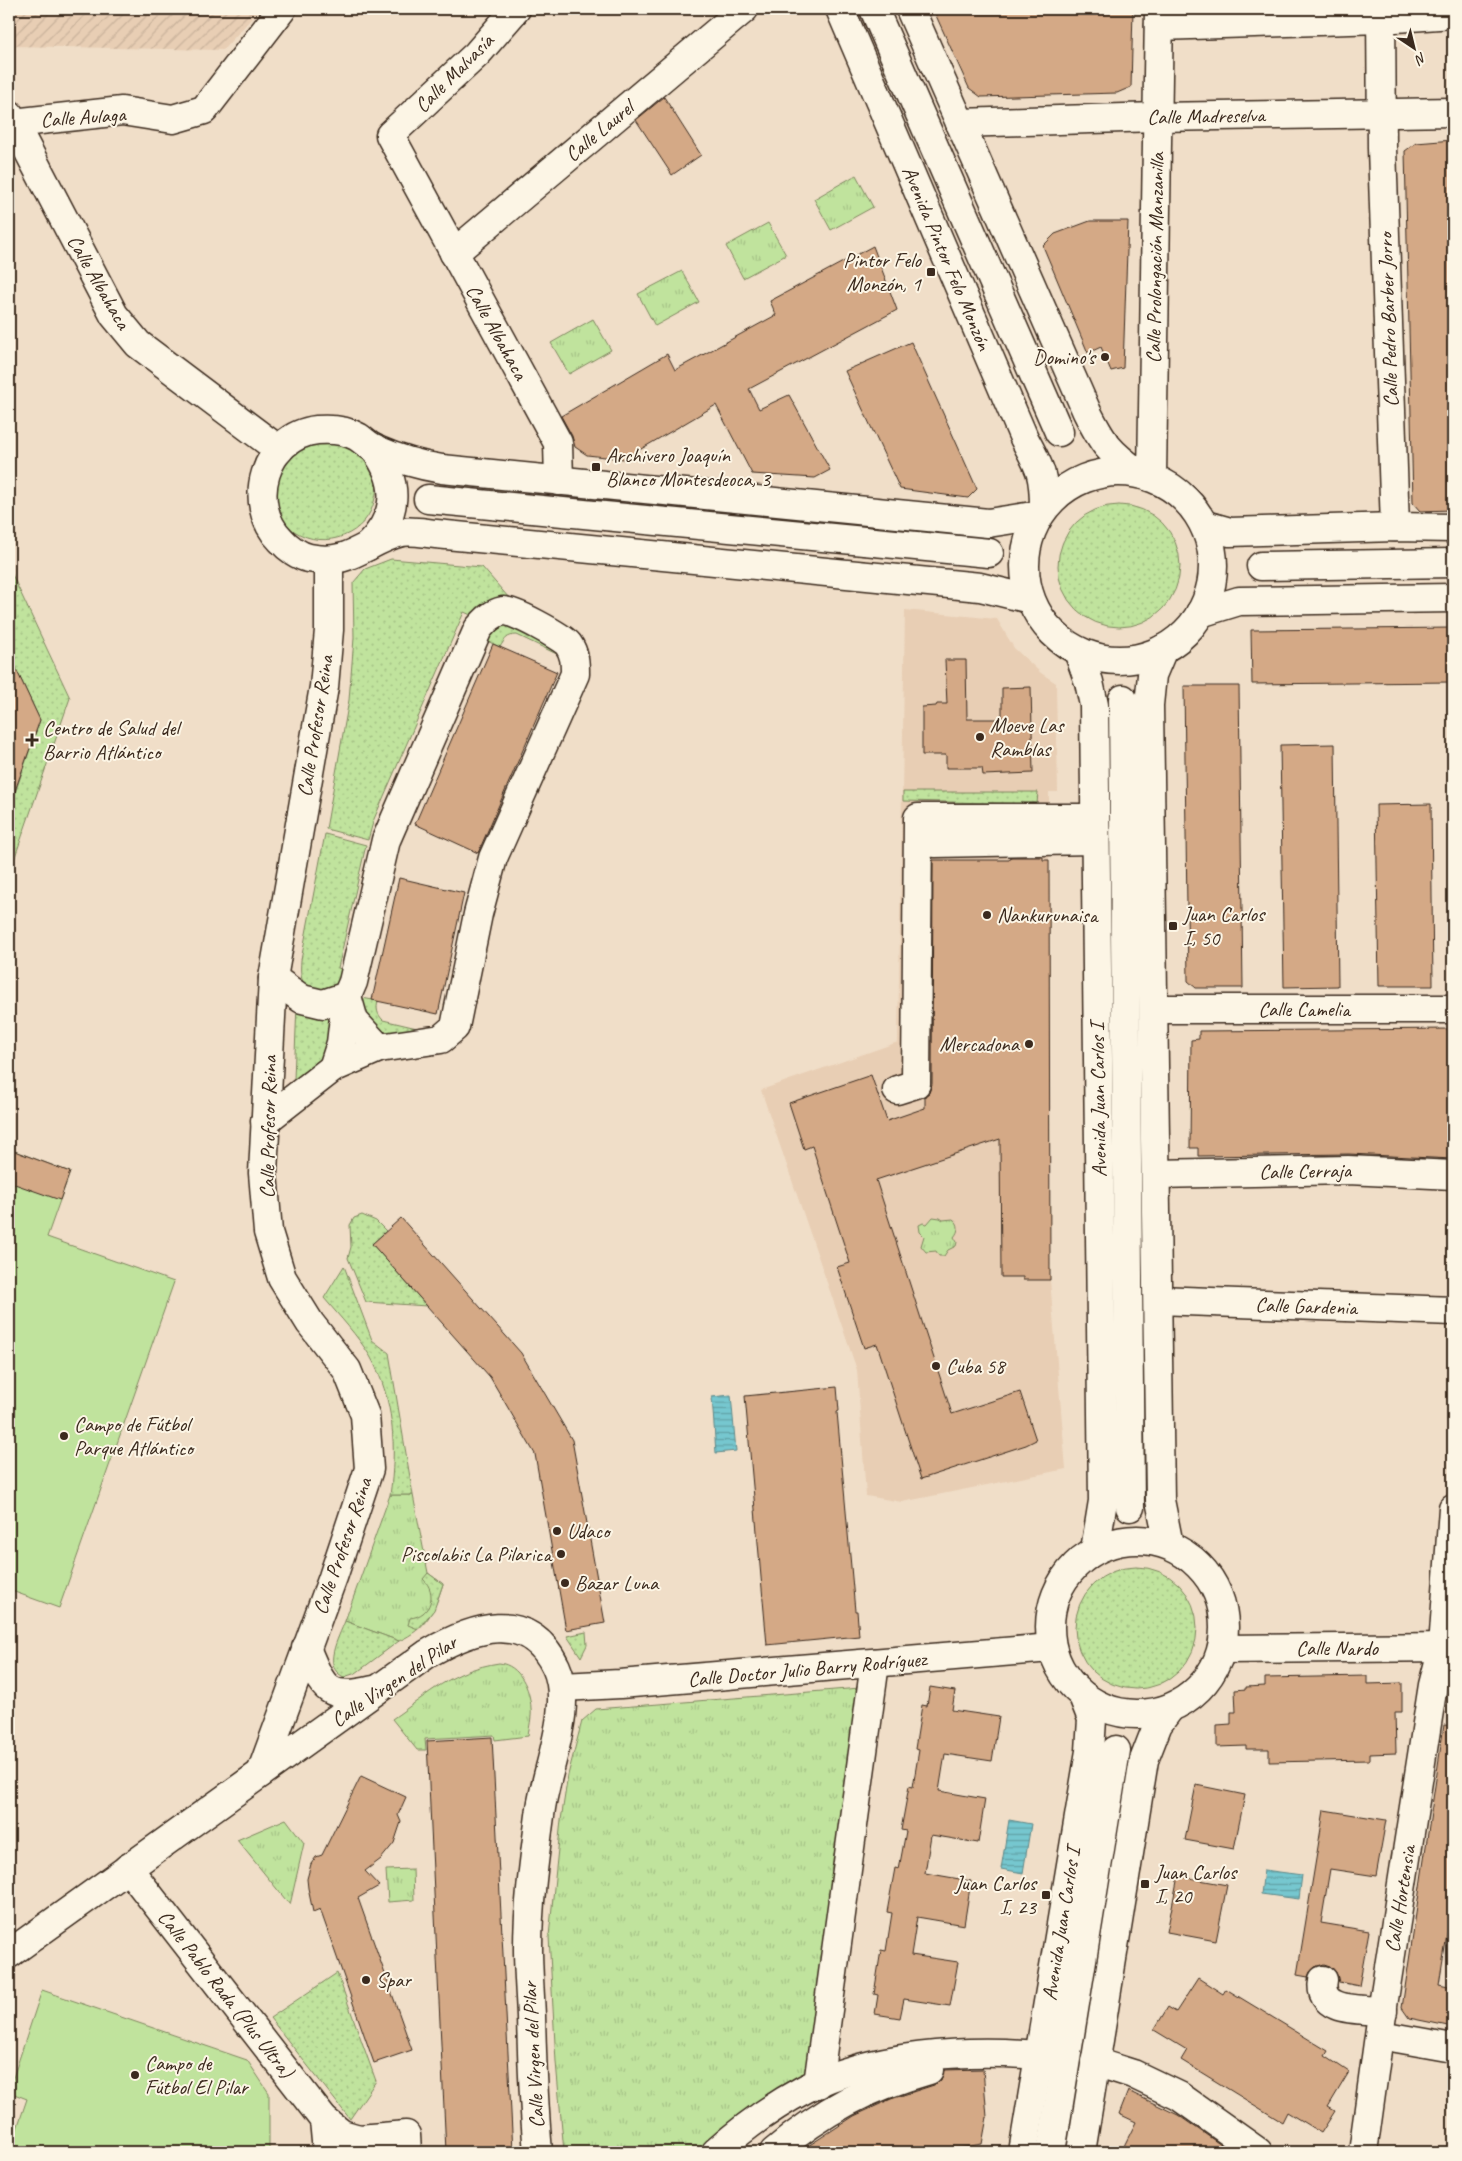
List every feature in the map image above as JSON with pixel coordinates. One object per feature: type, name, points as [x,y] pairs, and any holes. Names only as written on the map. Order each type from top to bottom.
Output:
[{"type":"street","name":"Calle Aulaga","points":[[11,119],[122,111],[172,119],[204,110],[282,9]]},
{"type":"street","name":"Calle Malvasía","points":[[390,135],[477,54],[516,9]]},
{"type":"street","name":"Calle Laurel","points":[[454,253],[744,9]]},
{"type":"street","name":"Avenida Pintor Felo Monzón","points":[[840,9],[1020,429],[1040,468],[1044,482],[1042,511]]},
{"type":"street","name":"Avenida Pintor Felo Monzón","points":[[874,9],[1059,432]]},
{"type":"street","points":[[910,9],[1087,412],[1102,442],[1116,458],[1174,489],[1192,505],[1211,542],[1214,561],[1208,597],[1190,628],[1178,640],[1163,649],[1142,657],[1121,661],[1099,658],[1078,652],[1058,639],[1041,620],[1030,599],[1025,578],[1024,556],[1030,534],[1042,511],[1063,490],[1086,477],[1112,472],[1145,475]]},
{"type":"street","name":"Calle Pedro Barber Jorro","points":[[1381,14],[1381,114],[1395,527]]},
{"type":"street","points":[[1159,17],[1453,14]]},
{"type":"street","name":"Calle Prolongación Manzanilla","points":[[1145,475],[1159,17]]},
{"type":"street","name":"Calle Madreselva","points":[[960,123],[1157,117],[1453,112]]},
{"type":"street","name":"Calle Albahaca","points":[[11,119],[114,315],[138,344],[279,450]]},
{"type":"street","name":"Calle Albahaca","points":[[390,135],[558,443],[559,481]]},
{"type":"street","points":[[1030,599],[980,587],[402,532],[366,547],[349,557],[329,560],[308,558],[288,548],[272,532],[263,512],[261,490],[267,468],[279,450],[296,437],[316,430],[337,430],[357,436],[374,448],[411,464],[559,481],[988,522],[1042,511]]},
{"type":"street","points":[[366,547],[380,534],[388,518],[393,499],[391,481],[385,464],[374,448]]},
{"type":"street","points":[[428,499],[988,553]]},
{"type":"street","points":[[1204,526],[1230,532],[1395,527],[1453,528]]},
{"type":"street","name":"Calle Profesor Reina","points":[[261,1773],[333,1576],[369,1469],[365,1415],[347,1370],[310,1323],[282,1278],[268,1232],[263,1173],[273,978],[324,687],[328,630],[329,560]]},
{"type":"street","points":[[1261,566],[1453,563]]},
{"type":"street","points":[[1200,613],[1239,600],[1453,598]]},
{"type":"street","points":[[265,1121],[332,1068],[379,1048],[441,1039],[455,1027],[478,914],[493,858],[576,674],[575,656],[567,643],[516,612],[504,611],[490,616],[478,629],[386,840],[353,982],[347,996],[341,1043],[332,1068]]},
{"type":"street","points":[[1163,649],[1152,675],[1149,705],[1160,1500],[1169,1545]]},
{"type":"street","name":"Avenida Juan Carlos I","points":[[1078,652],[1089,682],[1094,705],[1103,1501],[1095,1550]]},
{"type":"street","name":"Avenida Juan Carlos I","points":[[1123,699],[1130,1507]]},
{"type":"street","points":[[897,1090],[916,1084],[918,818],[1095,829]]},
{"type":"street","points":[[935,843],[1095,829]]},
{"type":"street","points":[[273,978],[302,999],[323,1004],[347,996]]},
{"type":"street","points":[[347,996],[354,1021],[379,1048]]},
{"type":"street","name":"Calle Camelia","points":[[1154,1009],[1453,1009]]},
{"type":"street","name":"Calle Cerraja","points":[[1156,1174],[1348,1170],[1453,1175]]},
{"type":"street","name":"Calle Gardenia","points":[[1158,1300],[1453,1311]]},
{"type":"street","name":"Calle Hortensia","points":[[1363,2152],[1431,1694],[1448,1647],[1453,1508]]},
{"type":"street","points":[[1144,1540],[1169,1545],[1188,1555],[1204,1570],[1217,1592],[1224,1621],[1222,1649],[1211,1673],[1193,1694],[1170,1708],[1148,1714],[1124,1714],[1102,1708],[1083,1696],[1063,1675],[1051,1648],[1049,1620],[1056,1592],[1072,1568],[1095,1550],[1119,1541],[1144,1540]]},
{"type":"street","name":"Calle Virgen del Pilar","points":[[9,1954],[427,1654],[469,1632],[508,1628],[532,1638],[542,1645],[557,1669],[562,1687],[560,1714],[544,1790],[532,1869],[528,1948],[538,2152]]},
{"type":"street","name":"Calle Nardo","points":[[1222,1649],[1448,1647]]},
{"type":"street","points":[[306,1648],[325,1686],[337,1694],[356,1694],[377,1689]]},
{"type":"street","name":"Calle Doctor Julio Barry Rodríguez","points":[[562,1687],[630,1684],[1051,1648]]},
{"type":"street","points":[[818,2084],[875,1663]]},
{"type":"street","name":"Avenida Juan Carlos I","points":[[1024,2152],[1090,1751],[1092,1719],[1083,1696]]},
{"type":"street","points":[[1081,2152],[1144,1760],[1158,1724],[1170,1708]]},
{"type":"street","name":"Avenida Juan Carlos I","points":[[1051,2152],[1116,1750]]},
{"type":"street","name":"Calle Pablo Rada (Plus Ultra)","points":[[128,1868],[324,2120],[342,2134],[359,2139],[406,2135],[407,2152]]},
{"type":"street","points":[[1324,1980],[1323,1994],[1326,2000],[1332,2004],[1453,2048]]},
{"type":"street","points":[[716,2152],[740,2130],[806,2088],[852,2071],[906,2059],[984,2052],[1038,2060]]},
{"type":"street","points":[[774,2152],[809,2123],[838,2105],[868,2090],[901,2078],[944,2067],[984,2062],[1038,2060]]},
{"type":"street","points":[[1095,2062],[1133,2074],[1179,2096],[1258,2152]]},
{"type":"street","points":[[324,2120],[327,2152]]},
{"type":"shaded area","points":[[9,9],[260,9],[223,50],[9,46]]},
{"type":"shaded area","points":[[905,610],[997,619],[1014,648],[1041,673],[1056,683],[1058,792],[1049,792],[1050,1280],[1066,1469],[902,1502],[866,1496],[857,1370],[761,1090],[898,1042]]},
{"type":"green space","points":[[856,175],[873,207],[831,230],[814,199]]},
{"type":"green space","points":[[768,223],[786,255],[743,278],[726,246]]},
{"type":"green space","points":[[682,271],[699,302],[655,326],[638,294]]},
{"type":"green space","points":[[593,319],[611,350],[569,374],[551,343]]},
{"type":"green space","points":[[309,438],[358,448],[375,475],[376,492],[371,511],[364,522],[343,536],[331,539],[306,537],[289,527],[278,514],[274,498],[273,476]]},
{"type":"green space","points":[[1119,505],[1131,506],[1142,510],[1153,515],[1162,523],[1170,532],[1175,543],[1179,554],[1179,578],[1175,589],[1170,600],[1162,609],[1153,617],[1142,622],[1131,626],[1119,627],[1107,626],[1096,622],[1085,617],[1076,609],[1068,600],[1063,589],[1059,578],[1058,566],[1059,554],[1063,543],[1068,532],[1076,523],[1085,515],[1096,510],[1107,506]]},
{"type":"green space","points":[[391,559],[482,567],[509,598],[478,618],[464,612],[374,819],[368,840],[326,829],[349,700],[354,638],[353,583],[365,569]]},
{"type":"green space","name":"Centro de Salud del Barrio Atlántico","points":[[9,568],[70,698],[9,874],[9,810],[40,720],[9,654]]},
{"type":"green space","points":[[517,620],[565,658],[517,635],[507,638],[500,647],[485,640],[490,628]]},
{"type":"green space","points":[[903,792],[1038,792],[1037,804],[903,801]]},
{"type":"green space","points":[[325,834],[366,845],[338,968],[347,971],[344,980],[331,990],[310,987],[306,985],[301,976],[301,960]]},
{"type":"green space","points":[[362,998],[378,1001],[379,1016],[383,1020],[438,1033],[382,1041],[359,1010]]},
{"type":"green space","points":[[297,1004],[331,1012],[330,1054],[298,1079],[294,1079]]},
{"type":"green space","name":"Campo de Fútbol Parque Atlántico","points":[[9,1149],[70,1172],[47,1237],[174,1282],[59,1608],[9,1590]]},
{"type":"green space","points":[[362,1215],[376,1221],[386,1231],[372,1244],[427,1306],[366,1302],[348,1258],[351,1247],[350,1225],[354,1218]]},
{"type":"green space","points":[[933,1217],[943,1220],[953,1219],[958,1225],[958,1230],[954,1237],[957,1242],[956,1246],[948,1250],[944,1256],[939,1256],[936,1251],[926,1252],[921,1246],[924,1236],[920,1232],[919,1225],[927,1224]]},
{"type":"green space","points":[[344,1266],[372,1340],[389,1353],[413,1495],[390,1495],[393,1441],[389,1406],[384,1389],[378,1372],[365,1348],[324,1298]]},
{"type":"green space","points":[[390,1495],[413,1495],[428,1573],[443,1584],[433,1611],[423,1625],[399,1641],[345,1621]]},
{"type":"green space","points":[[1136,1567],[1159,1571],[1179,1585],[1193,1605],[1197,1628],[1193,1651],[1179,1671],[1159,1685],[1136,1689],[1113,1685],[1093,1671],[1079,1651],[1075,1628],[1079,1605],[1093,1585],[1113,1571]]},
{"type":"green space","points":[[428,1573],[443,1584],[434,1610],[418,1629],[408,1625],[410,1618],[423,1613],[430,1603],[430,1591],[423,1579]]},
{"type":"green space","points":[[345,1621],[399,1641],[356,1673],[344,1677],[337,1672],[333,1659],[336,1643]]},
{"type":"green space","points":[[586,1632],[587,1645],[581,1657],[567,1636]]},
{"type":"green space","points":[[499,1663],[513,1668],[518,1673],[529,1693],[531,1719],[528,1736],[495,1740],[494,1735],[425,1739],[426,1750],[417,1750],[392,1719],[455,1677],[482,1666]]},
{"type":"green space","points":[[860,1688],[812,2090],[725,2152],[564,2152],[556,2062],[549,1936],[561,1820],[568,1775],[582,1721],[596,1709]]},
{"type":"green space","points":[[286,1819],[304,1843],[290,1905],[237,1840]]},
{"type":"green space","points":[[413,1869],[414,1900],[388,1902],[386,1870]]},
{"type":"green space","points":[[337,1973],[376,2081],[350,2119],[270,2018]]},
{"type":"green space","name":"Campo de Fútbol El Pilar","points":[[42,1990],[247,2060],[269,2093],[269,2152],[9,2152],[27,2099],[9,2092],[9,2090]]},
{"type":"water","points":[[731,1395],[736,1451],[716,1453],[712,1397]]},
{"type":"water","points":[[1009,1820],[1031,1824],[1023,1873],[1001,1869]]},
{"type":"water","points":[[1264,1870],[1302,1875],[1299,1899],[1261,1894]]},
{"type":"building","points":[[933,9],[1133,9],[1131,87],[1117,93],[981,97],[969,88]]},
{"type":"building","points":[[664,97],[701,155],[672,175],[636,120]]},
{"type":"building","points":[[1453,140],[1453,510],[1420,511],[1413,503],[1405,151],[1416,143]]},
{"type":"building","points":[[1090,221],[1128,221],[1123,368],[1111,371],[1101,347],[1088,353],[1043,246],[1055,234]]},
{"type":"building","points":[[873,246],[897,310],[749,389],[759,409],[789,395],[830,470],[815,478],[752,474],[716,405],[624,459],[587,455],[575,447],[572,436],[561,416],[667,354],[675,370],[776,315],[770,301]]},
{"type":"building","points":[[911,342],[977,489],[968,498],[900,489],[845,371]]},
{"type":"building","points":[[1453,628],[1453,682],[1252,684],[1251,630]]},
{"type":"building","points":[[493,644],[557,672],[478,853],[415,824]]},
{"type":"building","points":[[9,654],[40,720],[11,802],[9,802]]},
{"type":"building","points":[[945,660],[966,660],[967,719],[1002,719],[1002,688],[1031,687],[1033,773],[983,775],[982,768],[946,768],[946,755],[922,755],[922,707],[947,704]]},
{"type":"building","points":[[1184,686],[1239,686],[1243,988],[1196,988],[1188,981]]},
{"type":"building","points":[[1335,744],[1338,986],[1284,987],[1280,745]]},
{"type":"building","points":[[1431,804],[1433,986],[1379,986],[1376,805]]},
{"type":"building","points":[[1011,857],[1043,857],[1043,860],[1049,860],[1050,1280],[1023,1280],[1023,1277],[1001,1277],[1000,1139],[876,1180],[952,1414],[1020,1392],[1036,1440],[1026,1445],[921,1479],[877,1344],[864,1348],[837,1267],[850,1263],[812,1146],[804,1149],[789,1103],[871,1075],[887,1121],[925,1108],[925,1096],[929,1093],[932,1084],[933,860],[1009,860]]},
{"type":"building","points":[[399,878],[464,893],[438,1014],[372,1000]]},
{"type":"building","points":[[1453,1029],[1453,1159],[1349,1154],[1198,1156],[1198,1148],[1190,1148],[1191,1040],[1199,1039],[1199,1031]]},
{"type":"building","points":[[9,1149],[70,1172],[60,1200],[9,1182]]},
{"type":"building","points":[[401,1218],[521,1353],[572,1440],[605,1623],[566,1630],[535,1454],[490,1377],[372,1244]]},
{"type":"building","points":[[837,1387],[839,1411],[837,1412],[855,1611],[857,1611],[859,1636],[767,1645],[745,1396]]},
{"type":"building","points":[[1367,1676],[1367,1684],[1402,1683],[1402,1712],[1395,1712],[1396,1753],[1369,1754],[1369,1760],[1269,1762],[1269,1749],[1246,1749],[1246,1746],[1217,1747],[1217,1725],[1231,1724],[1231,1712],[1236,1712],[1235,1690],[1246,1689],[1246,1687],[1265,1686],[1265,1678]]},
{"type":"building","points":[[930,1687],[955,1691],[952,1710],[999,1717],[992,1761],[945,1754],[939,1791],[985,1799],[978,1843],[931,1835],[925,1873],[971,1881],[964,1925],[917,1917],[911,1955],[958,1962],[950,2006],[904,1999],[900,2018],[875,2014],[878,1995],[874,1994],[881,1950],[886,1951],[892,1913],[887,1912],[895,1868],[899,1869],[906,1831],[901,1830],[909,1786],[913,1787],[919,1750],[915,1749],[922,1705],[927,1706]]},
{"type":"building","points":[[1444,1725],[1453,1726],[1453,1897],[1439,1985],[1453,1988],[1453,2027],[1409,2018],[1402,2008]]},
{"type":"building","points":[[492,1737],[513,2152],[446,2152],[427,1741]]},
{"type":"building","points":[[361,1776],[406,1797],[398,1815],[401,1822],[394,1843],[381,1859],[365,1871],[379,1886],[358,1898],[412,2050],[374,2063],[320,1909],[313,1912],[307,1879],[311,1864],[316,1857],[322,1855]]},
{"type":"building","points":[[1196,1785],[1245,1795],[1234,1849],[1185,1840]]},
{"type":"building","points":[[1324,1810],[1386,1820],[1376,1876],[1330,1869],[1321,1923],[1369,1931],[1359,1986],[1339,1982],[1336,1972],[1330,1966],[1324,1964],[1315,1967],[1308,1977],[1297,1975]]},
{"type":"building","points":[[1178,1876],[1227,1885],[1216,1941],[1167,1932]]},
{"type":"building","points":[[1198,1978],[1223,1994],[1226,1989],[1328,2051],[1325,2056],[1349,2072],[1328,2107],[1335,2111],[1321,2133],[1287,2112],[1282,2122],[1181,2060],[1187,2050],[1154,2030],[1168,2007],[1176,2012]]},
{"type":"building","points":[[983,2069],[987,2117],[982,2144],[936,2152],[799,2152],[854,2116],[891,2099],[934,2085],[941,2080],[944,2070]]},
{"type":"building","points":[[1128,2091],[1178,2115],[1231,2152],[1121,2152],[1136,2122],[1119,2114]]},
{"type":"place","name":"Pintor Felo Monzón, 1","points":[[931,272]]},
{"type":"place","name":"Domino's","points":[[1105,357]]},
{"type":"place","name":"Archivero Joaquín Blanco Montesdeoca, 3","points":[[596,467]]},
{"type":"place","name":"Moeve Las Ramblas","points":[[980,737]]},
{"type":"place","name":"Centro de Salud del Barrio Atlántico","points":[[32,740]]},
{"type":"place","name":"Nankurunaisa","points":[[987,915]]},
{"type":"place","name":"Juan Carlos I, 50","points":[[1173,926]]},
{"type":"place","name":"Mercadona","points":[[1029,1044]]},
{"type":"place","name":"Cuba 58","points":[[936,1366]]},
{"type":"place","name":"Campo de Fútbol Parque Atlántico","points":[[64,1436]]},
{"type":"place","name":"Udaco","points":[[557,1531]]},
{"type":"place","name":"Piscolabis La Pilarica","points":[[561,1554]]},
{"type":"place","name":"Bazar Luna","points":[[565,1583]]},
{"type":"place","name":"Juan Carlos I, 20","points":[[1145,1884]]},
{"type":"place","name":"Juan Carlos I, 23","points":[[1046,1895]]},
{"type":"place","name":"Spar","points":[[366,1980]]},
{"type":"place","name":"Campo de Fútbol El Pilar","points":[[135,2075]]}]
